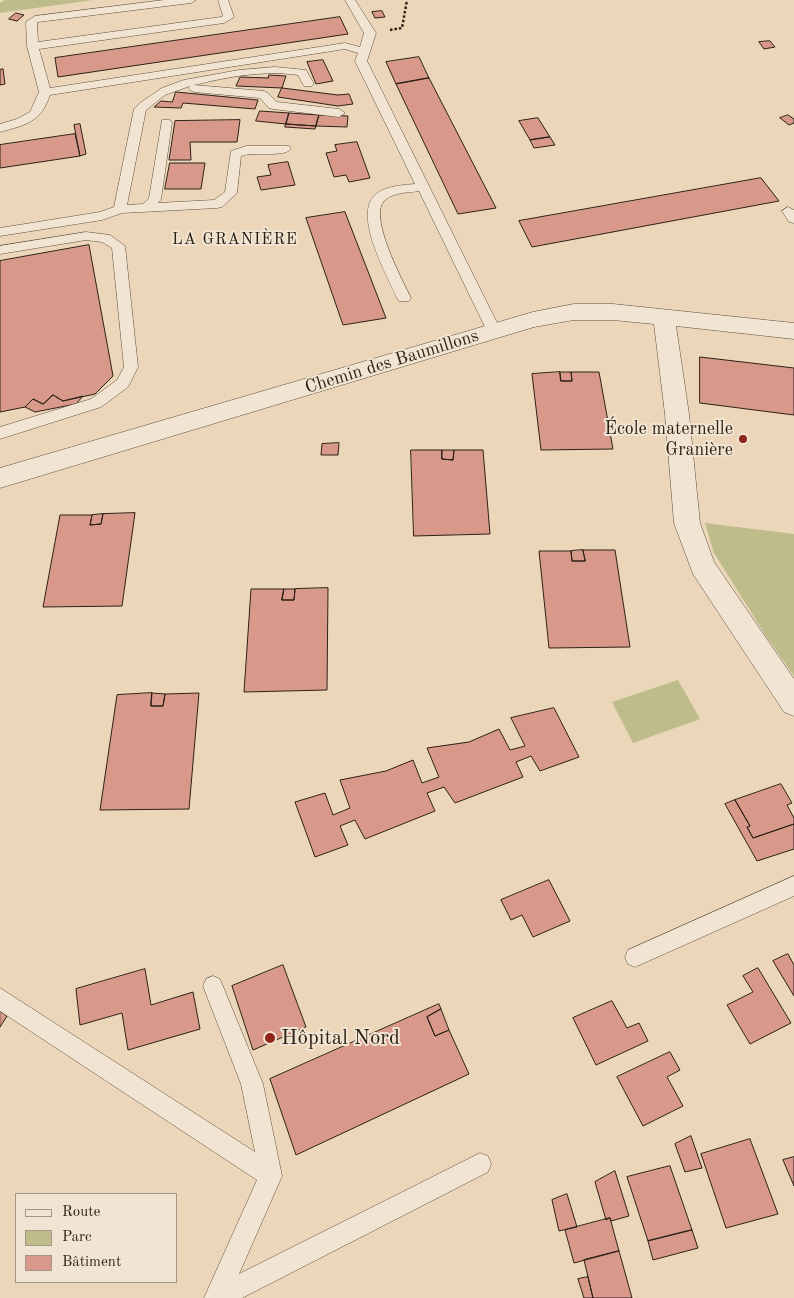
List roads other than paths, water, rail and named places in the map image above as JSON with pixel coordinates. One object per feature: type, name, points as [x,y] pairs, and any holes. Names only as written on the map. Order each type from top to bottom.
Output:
[{"type":"street","name":"Chemin des Baumillons","points":[[0,478],[494,331],[533,320],[574,312],[613,312],[794,331]]},
{"type":"street","points":[[664,317],[677,414],[687,523],[702,566],[794,704]]},
{"type":"lane","points":[[0,128],[20,122],[35,114],[45,92],[33,46],[31,22],[35,19],[191,0]]},
{"type":"lane","points":[[33,46],[224,20],[229,17],[223,0]]},
{"type":"lane","points":[[350,0],[370,34],[361,61],[494,331]]},
{"type":"lane","points":[[45,92],[345,46],[365,52]]},
{"type":"lane","points":[[120,209],[140,109],[149,100],[176,86],[240,73],[290,69],[302,72],[308,84]]},
{"type":"lane","points":[[176,86],[264,95],[273,105],[339,113]]},
{"type":"lane","points":[[146,208],[155,199],[166,123]]},
{"type":"lane","points":[[0,232],[102,216],[120,209],[217,204],[231,193],[235,154],[246,150],[285,148]]},
{"type":"lane","points":[[404,298],[383,252],[375,224],[373,208],[378,198],[390,192],[424,187]]},
{"type":"lane","points":[[0,250],[86,236],[105,238],[118,246],[131,367],[123,383],[96,403],[0,433]]},
{"type":"lane","points":[[635,958],[794,886]]},
{"type":"lane","points":[[213,986],[252,1084],[270,1176],[217,1298]]},
{"type":"lane","points":[[0,999],[270,1176]]},
{"type":"lane","points":[[217,1298],[480,1164]]},
{"type":"place","name":"École maternelle Granière","points":[[743,439]]},
{"type":"place","name":"Hôpital Nord","points":[[270,1038]]},
{"type":"district","name":"LA GRANIÈRE","points":[[235,240]]}]
